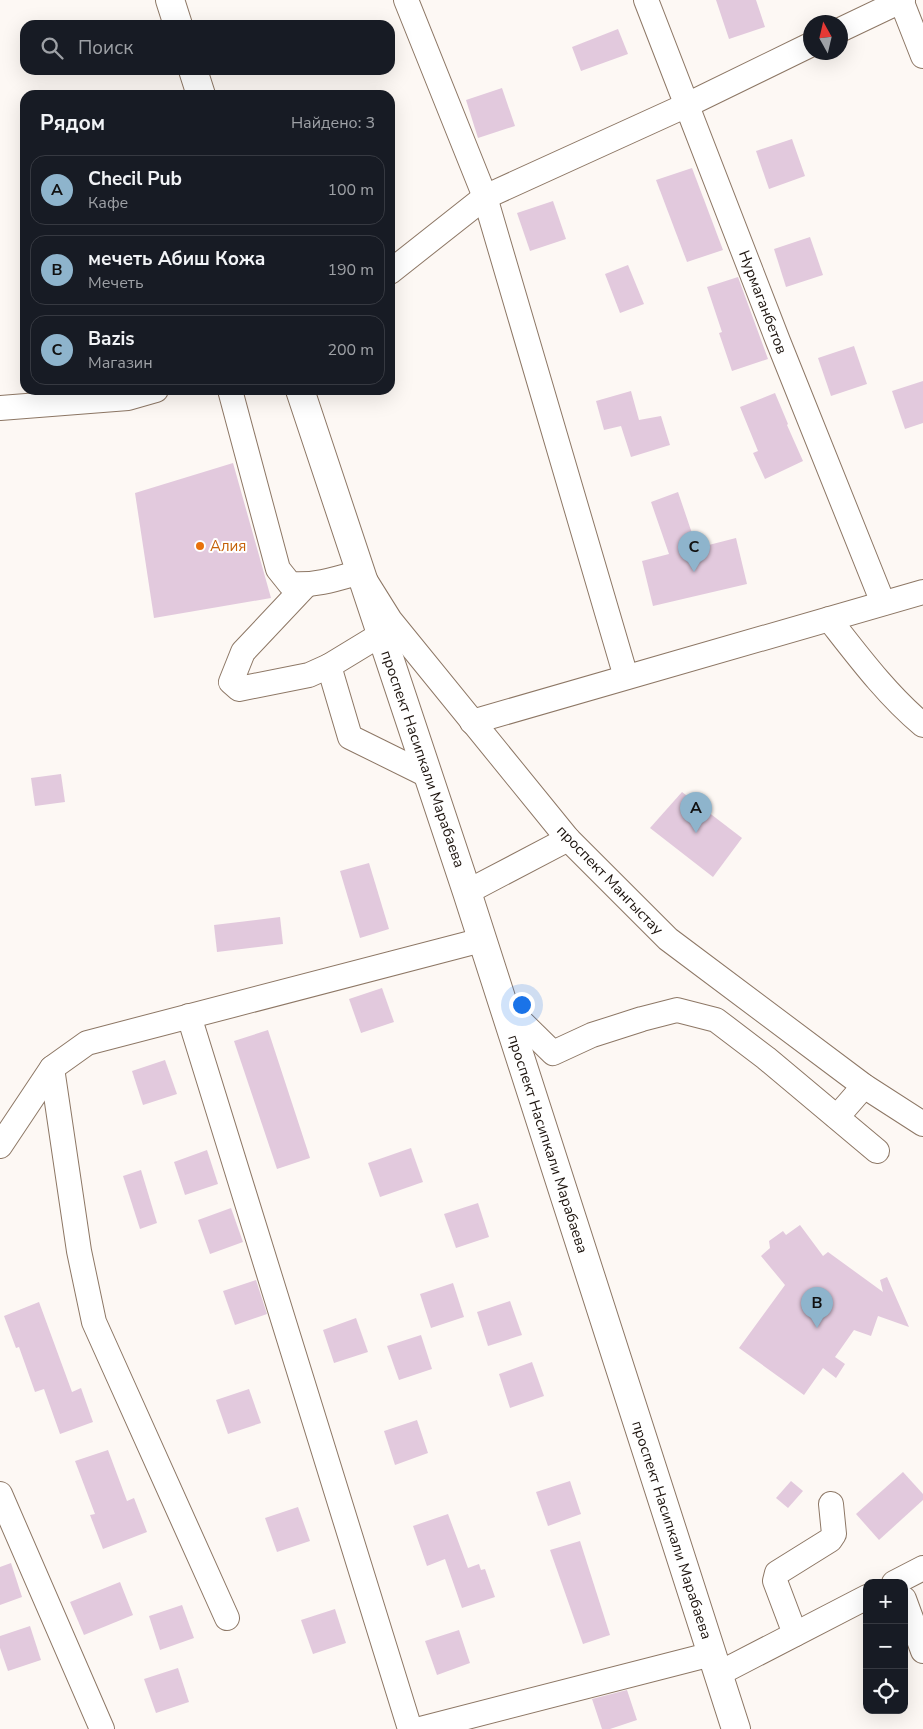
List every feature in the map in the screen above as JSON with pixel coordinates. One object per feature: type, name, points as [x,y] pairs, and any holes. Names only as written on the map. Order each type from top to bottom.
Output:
[{"type":"main road","points":[[170,0],[176,20]]},
{"type":"main road","points":[[195,75],[200,90]]},
{"type":"main road","name":"проспект Насипкали Марабаева","points":[[302,395],[467,892],[736,1729]]},
{"type":"street","points":[[406,0],[485,197],[626,677]]},
{"type":"street","name":"Нурмаганбетов","points":[[646,0],[883,603]]},
{"type":"street","points":[[848,26],[902,0],[923,56]]},
{"type":"street","points":[[395,268],[485,197],[687,105],[803,48]]},
{"type":"street","points":[[0,408],[128,398],[138,395]]},
{"type":"street","points":[[231,395],[278,569],[290,584],[306,585],[360,572]]},
{"type":"street","name":"проспект Мангыстау","points":[[360,572],[390,620],[568,839],[668,939],[864,1086],[923,1124]]},
{"type":"street","points":[[306,585],[242,652],[231,682],[239,688],[309,674],[329,666],[380,635]]},
{"type":"street","points":[[472,722],[923,592]]},
{"type":"street","points":[[829,619],[905,710],[923,725]]},
{"type":"street","points":[[329,666],[350,737],[428,775]]},
{"type":"street","points":[[467,892],[568,839]]},
{"type":"street","points":[[0,1146],[52,1068],[87,1043],[482,940]]},
{"type":"street","points":[[502,1003],[553,1053],[592,1035],[642,1018],[677,1010],[716,1020],[877,1151]]},
{"type":"street","points":[[189,1016],[410,1729]]},
{"type":"street","points":[[52,1068],[78,1251],[94,1322],[227,1618]]},
{"type":"street","points":[[837,1117],[864,1086]]},
{"type":"street","points":[[0,1494],[102,1729]]},
{"type":"street","points":[[795,1634],[775,1581],[777,1573],[830,1540],[834,1534],[831,1504]]},
{"type":"street","points":[[908,1579],[923,1568]]},
{"type":"street","points":[[420,1729],[715,1664],[795,1634],[863,1599]]},
{"type":"street","points":[[908,1610],[923,1651]]},
{"type":"building","points":[[716,0],[756,0],[765,27],[729,39]]},
{"type":"building","points":[[618,29],[628,54],[581,71],[572,47]]},
{"type":"building","points":[[502,88],[515,126],[478,138],[466,100]]},
{"type":"building","points":[[792,139],[805,176],[769,189],[756,151]]},
{"type":"building","points":[[692,168],[723,250],[687,262],[656,180]]},
{"type":"building","points":[[553,201],[566,239],[530,251],[517,213]]},
{"type":"building","points":[[810,237],[823,275],[786,287],[774,249]]},
{"type":"building","points":[[628,265],[644,304],[620,313],[605,274]]},
{"type":"building","points":[[738,277],[768,359],[732,371],[719,333],[722,332],[707,287]]},
{"type":"building","points":[[854,346],[867,384],[831,396],[818,358]]},
{"type":"building","points":[[923,381],[923,423],[905,429],[892,391]]},
{"type":"building","points":[[631,391],[639,420],[661,416],[670,445],[631,457],[621,426],[604,430],[596,401]]},
{"type":"building","points":[[775,393],[803,461],[765,479],[753,453],[758,451],[740,407]]},
{"type":"building","name":"Алия","points":[[233,463],[271,598],[154,618],[135,493]]},
{"type":"building","points":[[678,492],[697,548],[736,538],[747,584],[653,606],[642,561],[669,554],[651,502]]},
{"type":"building","points":[[61,774],[65,802],[35,806],[31,778]]},
{"type":"building","points":[[682,792],[742,838],[713,877],[650,828]]},
{"type":"building","points":[[369,863],[389,929],[360,938],[340,871]]},
{"type":"building","points":[[280,917],[283,944],[217,952],[214,925]]},
{"type":"building","points":[[382,988],[394,1022],[361,1033],[349,999]]},
{"type":"building","points":[[268,1030],[310,1158],[277,1169],[234,1041]]},
{"type":"building","points":[[165,1060],[177,1094],[143,1105],[132,1071]]},
{"type":"building","points":[[411,1148],[423,1182],[380,1197],[368,1163]]},
{"type":"building","points":[[207,1150],[218,1184],[185,1195],[174,1162]]},
{"type":"building","points":[[141,1170],[157,1223],[140,1229],[123,1176]]},
{"type":"building","points":[[478,1203],[489,1237],[456,1248],[444,1214]]},
{"type":"building","points":[[231,1208],[243,1242],[210,1254],[198,1220]]},
{"type":"building","points":[[800,1225],[823,1256],[828,1252],[883,1292],[880,1280],[887,1277],[909,1327],[878,1316],[871,1336],[854,1330],[835,1357],[845,1364],[836,1378],[823,1368],[804,1395],[739,1348],[785,1285],[761,1256],[770,1248],[769,1241],[783,1231],[786,1235]]},
{"type":"building","points":[[256,1280],[267,1314],[235,1325],[223,1291]]},
{"type":"building","points":[[453,1283],[464,1317],[431,1328],[420,1294]]},
{"type":"building","points":[[510,1301],[522,1335],[488,1346],[477,1312]]},
{"type":"building","points":[[39,1302],[72,1392],[81,1388],[93,1422],[60,1434],[44,1389],[35,1392],[19,1347],[16,1348],[4,1316]]},
{"type":"building","points":[[356,1318],[368,1352],[334,1363],[323,1330]]},
{"type":"building","points":[[421,1335],[432,1369],[399,1380],[387,1346]]},
{"type":"building","points":[[532,1362],[544,1396],[510,1408],[499,1374]]},
{"type":"building","points":[[249,1389],[261,1423],[228,1434],[216,1400]]},
{"type":"building","points":[[417,1420],[428,1453],[395,1465],[384,1431]]},
{"type":"building","points":[[108,1450],[127,1501],[134,1498],[147,1532],[103,1549],[90,1515],[95,1514],[75,1461]]},
{"type":"building","points":[[903,1472],[923,1494],[923,1500],[879,1540],[856,1514]]},
{"type":"building","points":[[570,1481],[581,1514],[548,1526],[536,1492]]},
{"type":"building","points":[[791,1481],[803,1491],[788,1508],[776,1498]]},
{"type":"building","points":[[298,1507],[310,1541],[277,1552],[265,1518]]},
{"type":"building","points":[[448,1514],[468,1568],[479,1564],[481,1570],[485,1569],[495,1597],[462,1608],[445,1559],[427,1566],[413,1526]]},
{"type":"building","points":[[580,1541],[610,1635],[583,1644],[550,1550]]},
{"type":"building","points":[[11,1563],[22,1597],[0,1605],[0,1567]]},
{"type":"building","points":[[120,1582],[133,1615],[84,1635],[70,1602]]},
{"type":"building","points":[[182,1605],[194,1638],[160,1650],[149,1616]]},
{"type":"building","points":[[335,1609],[346,1643],[313,1654],[301,1620]]},
{"type":"building","points":[[30,1626],[41,1660],[8,1671],[0,1648],[0,1636]]},
{"type":"building","points":[[459,1630],[470,1663],[437,1675],[425,1641]]},
{"type":"building","points":[[178,1668],[189,1702],[156,1713],[144,1679]]},
{"type":"building","points":[[627,1690],[637,1720],[610,1729],[602,1729],[592,1699]]},
{"type":"place","name":"Алия","points":[[200,546]]},
{"type":"place","name":"Bazis","points":[[694,572]]},
{"type":"place","name":"Checil Pub","points":[[696,833]]},
{"type":"place","name":"мечеть Абиш Кожа","points":[[817,1328]]}]
